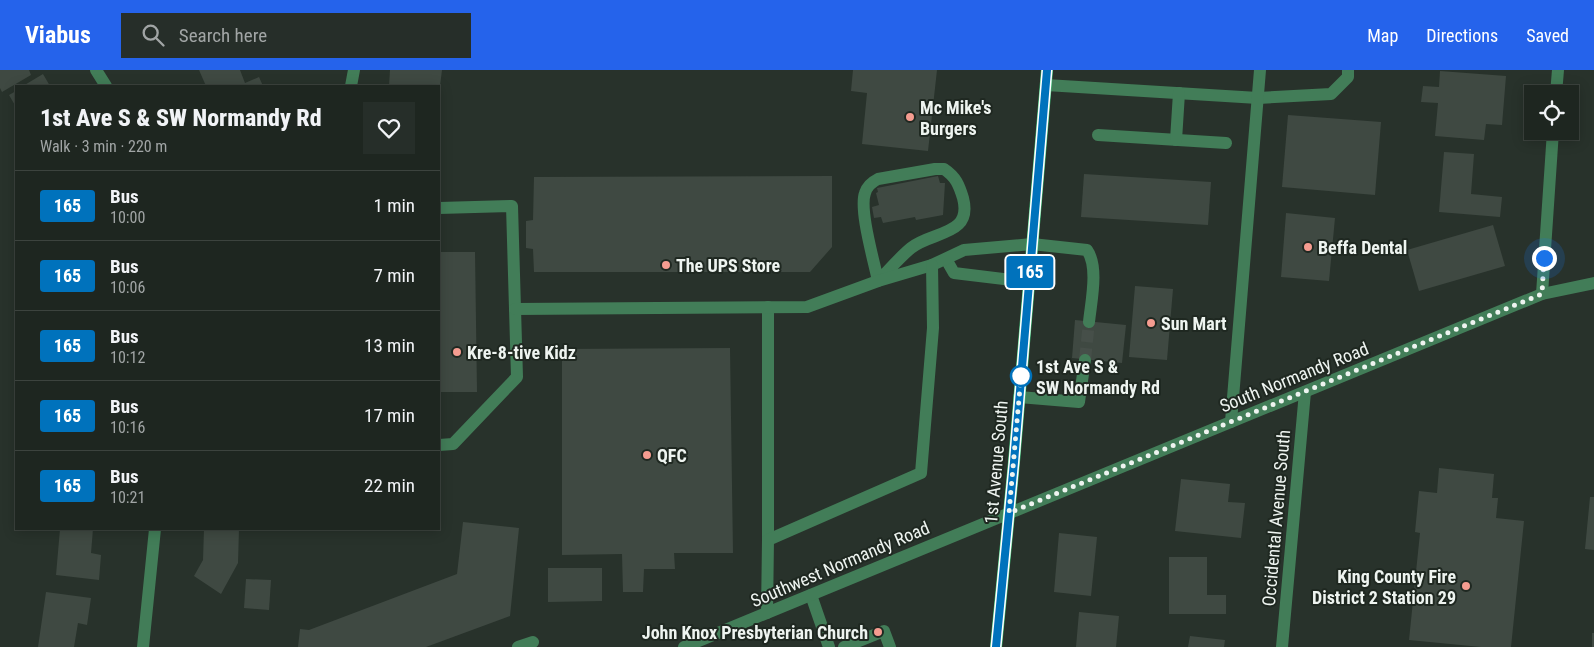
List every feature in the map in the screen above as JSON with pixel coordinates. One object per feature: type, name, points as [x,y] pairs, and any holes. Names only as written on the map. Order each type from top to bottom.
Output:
[{"type":"main road","name":"1st Avenue South","points":[[996,647],[1047,70]]},
{"type":"street","points":[[96,70],[105,85]]},
{"type":"street","points":[[351,85],[354,70]]},
{"type":"street","points":[[1231,422],[1260,70]]},
{"type":"street","points":[[1046,85],[1258,98],[1331,94],[1348,77],[1348,70]]},
{"type":"street","points":[[1557,85],[1558,70]]},
{"type":"street","points":[[1176,140],[1179,93]]},
{"type":"street","points":[[1098,135],[1226,143]]},
{"type":"street","points":[[1542,294],[1552,140]]},
{"type":"street","points":[[944,169],[959,184],[965,207],[960,224],[912,247],[878,281],[864,214],[863,200],[865,190],[871,184],[885,177],[944,169]]},
{"type":"street","points":[[440,208],[512,206],[517,377],[453,444],[440,445]]},
{"type":"street","points":[[515,309],[807,306],[878,281],[932,265],[964,250],[976,247],[1032,244],[1087,250],[1091,256],[1094,271],[1089,322]]},
{"type":"street","points":[[946,259],[954,273],[1029,282]]},
{"type":"street","points":[[768,540],[921,473],[933,328],[932,265]]},
{"type":"street","name":"South Normandy Road","points":[[1009,513],[1542,294],[1594,283]]},
{"type":"street","points":[[767,613],[768,307]]},
{"type":"street","points":[[1019,396],[1079,402],[1085,360]]},
{"type":"street","name":"Occidental Avenue South","points":[[1282,647],[1305,392]]},
{"type":"street","name":"Southwest Normandy Road","points":[[684,647],[1009,513]]},
{"type":"street","points":[[143,647],[155,530]]},
{"type":"street","points":[[811,595],[829,647]]},
{"type":"street","points":[[844,647],[884,631],[890,647]]},
{"type":"street","points":[[518,647],[533,642]]},
{"type":"building","points":[[0,70],[29,70],[31,75],[2,92],[0,88]]},
{"type":"building","points":[[199,70],[240,70],[245,83],[259,77],[263,85],[206,85]]},
{"type":"building","points":[[390,70],[442,70],[440,86],[389,85]]},
{"type":"building","points":[[853,70],[937,70],[928,151],[862,144],[867,93],[851,91]]},
{"type":"building","points":[[1440,71],[1506,76],[1502,125],[1486,124],[1484,140],[1435,136],[1438,103],[1421,102],[1423,86],[1439,87]]},
{"type":"building","points":[[43,74],[49,85],[25,85]]},
{"type":"building","points":[[15,92],[15,105],[9,95]]},
{"type":"building","points":[[1288,115],[1381,122],[1375,195],[1282,187]]},
{"type":"building","points":[[1444,152],[1474,154],[1471,194],[1502,197],[1500,217],[1439,212]]},
{"type":"building","points":[[1084,174],[1211,182],[1208,225],[1081,217]]},
{"type":"building","points":[[832,176],[832,247],[810,272],[534,272],[533,249],[526,248],[526,221],[533,220],[534,177]]},
{"type":"building","points":[[938,176],[940,183],[945,183],[943,215],[916,220],[915,217],[883,223],[881,217],[874,218],[872,207],[879,205],[876,193],[878,192],[877,188]]},
{"type":"building","name":"Beffa Dental","points":[[1286,213],[1335,218],[1329,281],[1281,277]]},
{"type":"building","points":[[1493,225],[1505,266],[1419,291],[1407,250]]},
{"type":"building","name":"Kre-8-tive Kidz","points":[[440,252],[475,252],[477,392],[440,392]]},
{"type":"building","name":"Sun Mart","points":[[1135,286],[1173,289],[1167,360],[1129,357]]},
{"type":"building","points":[[1075,320],[1126,325],[1122,363],[1072,358]]},
{"type":"building","name":"QFC","points":[[730,348],[733,553],[674,553],[675,569],[644,569],[643,592],[623,592],[622,554],[562,555],[562,349]]},
{"type":"building","name":"King County Fire District 2 Station 29","points":[[1439,468],[1494,474],[1492,498],[1498,498],[1496,518],[1524,521],[1511,647],[1481,647],[1409,640],[1420,533],[1415,532],[1419,491],[1437,493]]},
{"type":"building","points":[[1181,479],[1230,484],[1228,502],[1245,503],[1241,538],[1175,531]]},
{"type":"building","points":[[1590,497],[1594,497],[1594,550],[1585,549]]},
{"type":"building","points":[[463,522],[519,528],[510,616],[426,647],[298,647],[300,629],[309,630],[457,574]]},
{"type":"building","points":[[60,530],[93,530],[91,553],[101,555],[99,580],[56,575]]},
{"type":"building","points":[[204,530],[239,530],[238,563],[221,594],[194,576],[203,560]]},
{"type":"building","points":[[1059,533],[1097,537],[1091,596],[1054,592]]},
{"type":"building","points":[[1169,557],[1207,557],[1207,595],[1226,595],[1226,614],[1169,614]]},
{"type":"building","points":[[548,568],[602,568],[602,601],[548,602]]},
{"type":"building","points":[[246,579],[271,580],[269,610],[244,608]]},
{"type":"building","points":[[46,592],[91,598],[87,625],[78,623],[74,647],[38,647]]},
{"type":"building","points":[[1079,612],[1119,616],[1116,647],[1076,647]]},
{"type":"building","points":[[1592,633],[1594,633],[1594,647],[1592,647]]},
{"type":"building","points":[[1190,636],[1225,640],[1224,647],[1188,647]]},
{"type":"tunnel","points":[[1085,360],[1089,322]]},
{"type":"bus line","name":"165","points":[[996,647],[1014,462],[1047,70]]},
{"type":"place","name":"Mc Mike's Burgers","points":[[910,117]]},
{"type":"place","name":"Beffa Dental","points":[[1308,247]]},
{"type":"place","name":"The UPS Store","points":[[666,265]]},
{"type":"place","name":"Sun Mart","points":[[1151,323]]},
{"type":"place","name":"Kre-8-tive Kidz","points":[[457,352]]},
{"type":"place","name":"1st Ave S & SW Normandy Rd","points":[[1021,376]]},
{"type":"place","name":"QFC","points":[[647,455]]},
{"type":"place","name":"King County Fire District 2 Station 29","points":[[1466,586]]},
{"type":"place","name":"John Knox Presbyterian Church","points":[[878,632]]},
{"type":"route","points":[[1021,376],[1009,513],[1542,294],[1544,258]]}]
